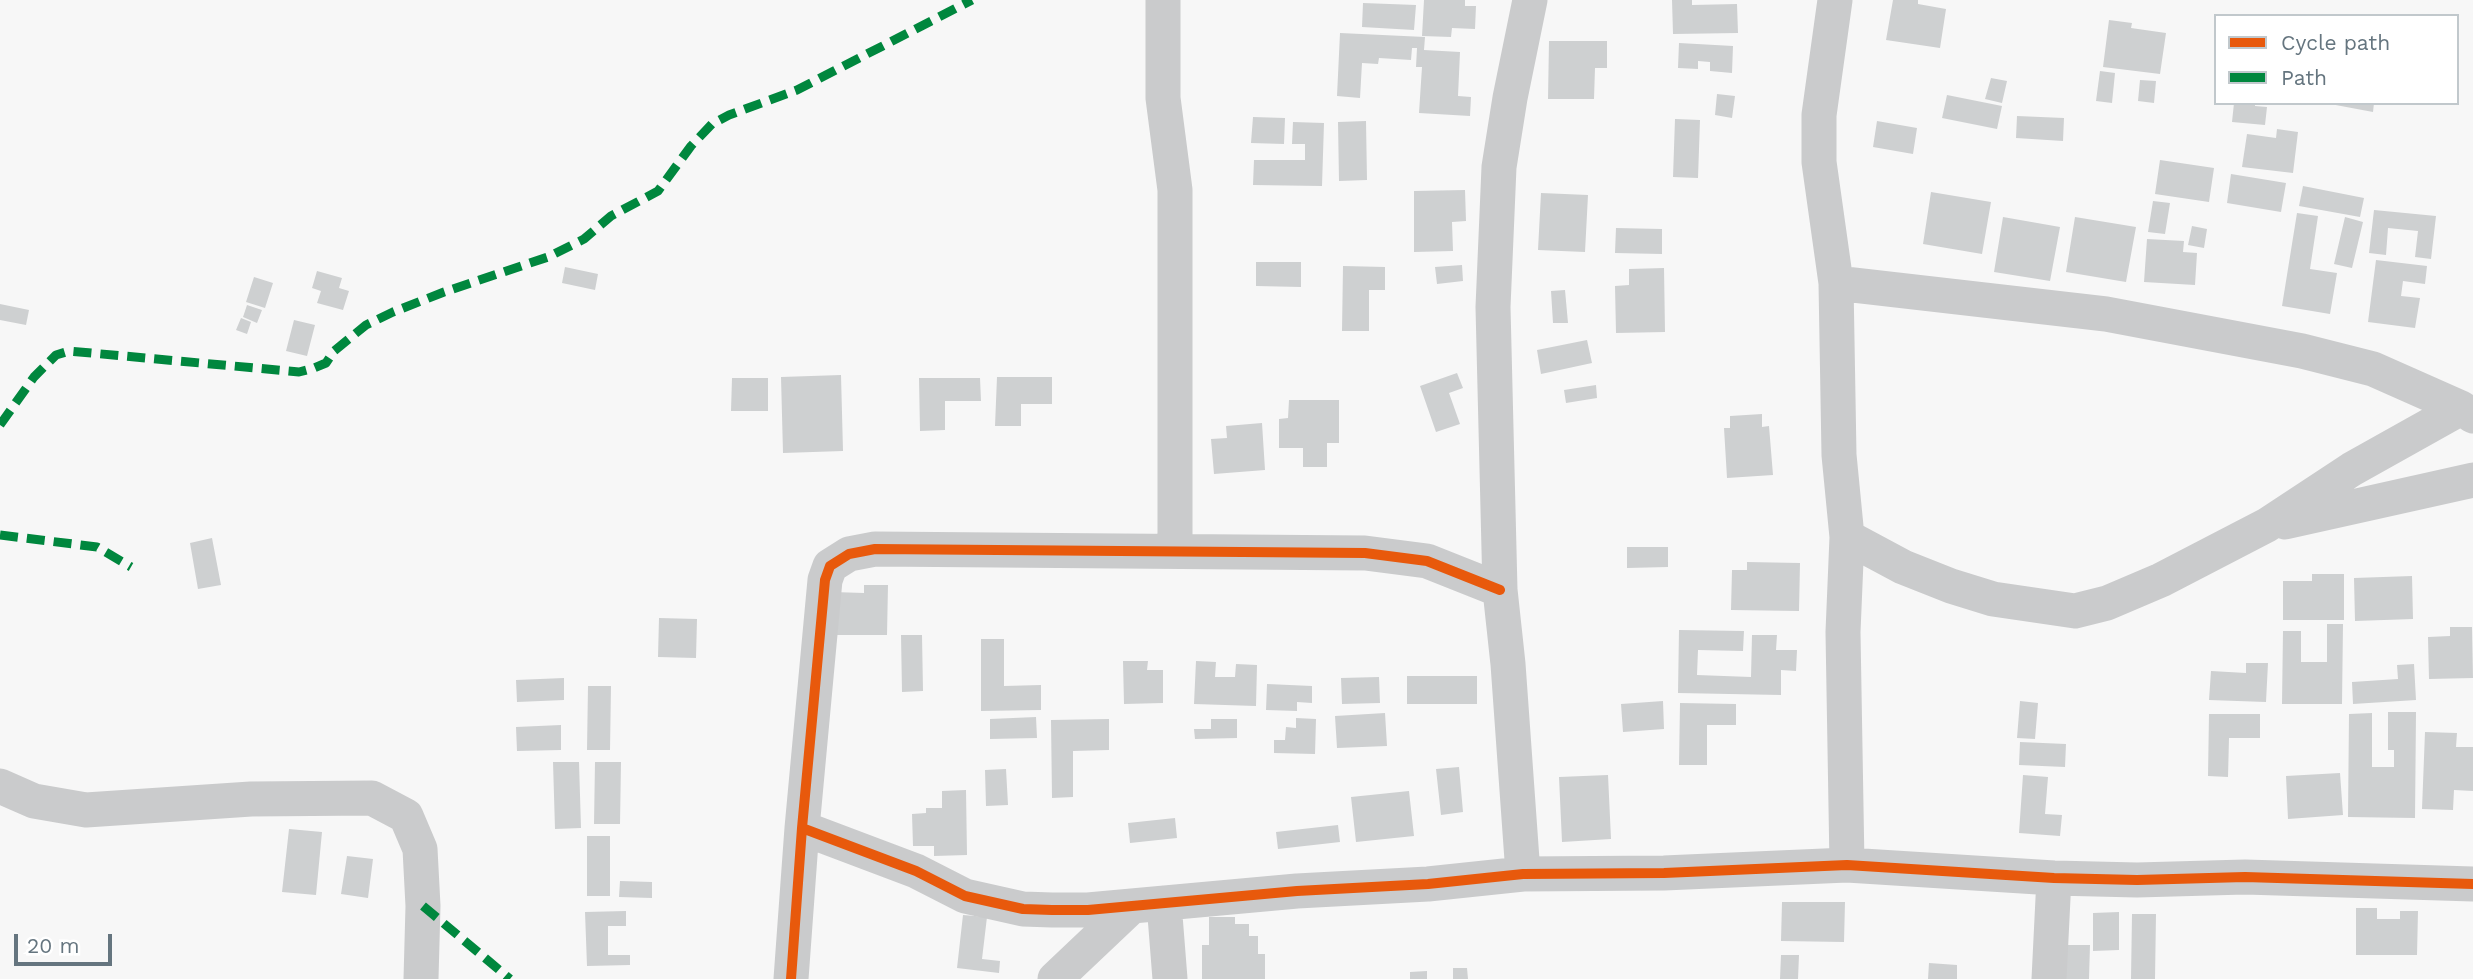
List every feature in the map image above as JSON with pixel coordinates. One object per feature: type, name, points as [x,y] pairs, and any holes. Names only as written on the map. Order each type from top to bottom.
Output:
[{"type":"street","points":[[1163,0],[1163,98],[1175,190],[1175,551]]},
{"type":"street","points":[[1523,874],[1512,712],[1500,590],[1493,307],[1499,167],[1510,98],[1531,0]]},
{"type":"street","points":[[1835,0],[1819,115],[1819,162],[1836,283],[1839,455],[1847,537],[1843,632],[1847,865]]},
{"type":"street","points":[[1836,283],[2106,314],[2302,351],[2373,369],[2467,412]]},
{"type":"street","points":[[1847,537],[1903,567],[1951,586],[1993,599],[2075,611],[2107,603],[2161,580],[2267,526],[2352,469],[2467,412]]},
{"type":"street","points":[[2267,526],[2473,480]]},
{"type":"street","points":[[791,979],[825,580],[830,566],[849,554],[876,549],[1364,553],[1427,561],[1500,590]]},
{"type":"street","points":[[0,786],[34,801],[86,810],[251,799],[372,798],[406,816],[420,849],[423,906],[421,979]]},
{"type":"street","points":[[802,828],[916,871],[964,897],[1023,909],[1088,911],[1297,891],[1428,884],[1523,874],[1664,873],[1847,865],[2054,878],[2137,880],[2245,877],[2473,884]]},
{"type":"street","points":[[2049,979],[2054,878]]},
{"type":"street","points":[[1055,979],[1148,905]]},
{"type":"street","points":[[1148,905],[1170,979]]},
{"type":"building","points":[[1424,0],[1465,0],[1465,6],[1476,6],[1475,29],[1452,28],[1451,37],[1422,36]]},
{"type":"building","points":[[1672,0],[1692,0],[1692,5],[1737,4],[1738,33],[1673,34]]},
{"type":"building","points":[[1893,0],[1918,0],[1918,4],[1946,9],[1940,48],[1886,40]]},
{"type":"building","points":[[1363,3],[1416,5],[1414,30],[1362,27]]},
{"type":"building","points":[[2109,20],[2132,23],[2131,28],[2166,33],[2160,74],[2103,67]]},
{"type":"building","points":[[1340,33],[1425,37],[1424,50],[1460,52],[1458,96],[1471,97],[1470,116],[1419,113],[1422,67],[1416,67],[1417,48],[1412,48],[1411,60],[1379,58],[1378,64],[1362,63],[1360,98],[1337,96]]},
{"type":"building","points":[[1549,41],[1607,41],[1607,68],[1595,68],[1594,99],[1548,99]]},
{"type":"building","points":[[1679,43],[1733,46],[1732,73],[1710,71],[1710,62],[1698,61],[1698,69],[1678,68]]},
{"type":"building","points":[[2100,71],[2115,73],[2112,103],[2096,101]]},
{"type":"building","points":[[1991,78],[2007,81],[2002,103],[1985,99]]},
{"type":"building","points":[[2140,80],[2156,81],[2154,103],[2138,101]]},
{"type":"building","points":[[1717,94],[1735,96],[1732,118],[1715,115]]},
{"type":"building","points":[[1947,95],[2002,106],[1997,129],[1942,118]]},
{"type":"building","points":[[2234,105],[2267,107],[2265,125],[2232,122]]},
{"type":"building","points":[[2336,105],[2374,105],[2373,112]]},
{"type":"building","points":[[2017,116],[2064,118],[2063,141],[2016,138]]},
{"type":"building","points":[[1253,117],[1285,118],[1284,144],[1251,143]]},
{"type":"building","points":[[1675,119],[1700,120],[1698,178],[1673,177]]},
{"type":"building","points":[[1366,121],[1367,180],[1339,181],[1338,122]]},
{"type":"building","points":[[1877,121],[1917,128],[1913,154],[1873,147]]},
{"type":"building","points":[[1293,122],[1324,123],[1322,186],[1253,185],[1254,160],[1305,160],[1305,144],[1292,144]]},
{"type":"building","points":[[2277,129],[2298,132],[2293,173],[2242,167],[2247,134],[2276,138]]},
{"type":"building","points":[[2160,160],[2214,168],[2209,202],[2155,194]]},
{"type":"building","points":[[2231,174],[2286,183],[2281,212],[2227,203]]},
{"type":"building","points":[[2303,186],[2364,198],[2360,217],[2299,206]]},
{"type":"building","points":[[1465,190],[1466,221],[1452,222],[1453,251],[1414,252],[1414,191]]},
{"type":"building","points":[[1931,192],[1991,202],[1982,254],[1923,244]]},
{"type":"building","points":[[1541,193],[1588,195],[1585,252],[1538,250]]},
{"type":"building","points":[[2153,201],[2170,203],[2165,234],[2148,232]]},
{"type":"building","points":[[2374,210],[2436,216],[2431,259],[2415,257],[2418,231],[2388,228],[2386,255],[2369,253]]},
{"type":"building","points":[[2297,213],[2318,216],[2310,269],[2337,273],[2330,314],[2282,306]]},
{"type":"building","points":[[2003,217],[2060,227],[2050,281],[1994,272]]},
{"type":"building","points":[[2075,217],[2136,227],[2126,282],[2066,272]]},
{"type":"building","points":[[2345,217],[2363,222],[2352,268],[2334,264]]},
{"type":"building","points":[[2192,226],[2207,229],[2204,248],[2188,245]]},
{"type":"building","points":[[1616,228],[1662,229],[1662,254],[1615,253]]},
{"type":"building","points":[[2147,239],[2184,241],[2183,252],[2197,253],[2195,285],[2144,282]]},
{"type":"building","points":[[2376,260],[2427,266],[2425,284],[2403,281],[2401,296],[2420,298],[2415,328],[2368,322]]},
{"type":"building","points":[[1256,262],[1301,262],[1301,287],[1256,286]]},
{"type":"building","points":[[1462,265],[1463,281],[1437,284],[1435,267]]},
{"type":"building","points":[[1343,266],[1385,267],[1385,290],[1369,290],[1369,331],[1342,331]]},
{"type":"building","points":[[565,267],[598,274],[595,290],[562,283]]},
{"type":"building","points":[[1664,268],[1665,332],[1616,333],[1615,286],[1629,285],[1629,269]]},
{"type":"building","points":[[317,271],[342,278],[339,288],[349,291],[343,310],[317,303],[321,291],[312,288]]},
{"type":"building","points":[[254,277],[273,283],[265,308],[246,302]]},
{"type":"building","points":[[1565,290],[1568,323],[1553,323],[1551,291]]},
{"type":"building","points":[[0,304],[29,310],[26,325],[0,320]]},
{"type":"building","points":[[247,305],[262,310],[257,323],[243,317]]},
{"type":"building","points":[[241,318],[251,322],[247,334],[236,330]]},
{"type":"building","points":[[294,320],[315,325],[307,356],[286,351]]},
{"type":"building","points":[[1587,340],[1592,363],[1541,374],[1537,350]]},
{"type":"building","points":[[1457,373],[1463,388],[1449,393],[1460,424],[1436,432],[1420,386]]},
{"type":"building","points":[[841,375],[843,451],[783,453],[781,377]]},
{"type":"building","points":[[997,377],[1052,377],[1052,404],[1021,404],[1021,426],[995,426]]},
{"type":"building","points":[[732,378],[768,378],[768,411],[731,411]]},
{"type":"building","points":[[919,378],[980,378],[981,401],[945,401],[945,430],[920,431]]},
{"type":"building","points":[[1596,385],[1597,398],[1566,403],[1564,390]]},
{"type":"building","points":[[1289,400],[1339,400],[1339,443],[1327,443],[1327,467],[1303,467],[1303,448],[1279,448],[1279,419],[1288,418]]},
{"type":"building","points":[[1762,414],[1762,427],[1769,426],[1773,475],[1727,478],[1724,428],[1730,428],[1730,416]]},
{"type":"building","points":[[1262,423],[1265,470],[1214,474],[1211,439],[1227,438],[1226,426]]},
{"type":"building","points":[[212,538],[221,585],[198,589],[190,543]]},
{"type":"building","points":[[1627,547],[1668,547],[1668,567],[1627,568]]},
{"type":"building","points":[[1747,562],[1800,563],[1799,611],[1731,610],[1732,570],[1747,570]]},
{"type":"building","points":[[2312,574],[2344,574],[2344,620],[2283,620],[2283,581],[2312,581]]},
{"type":"building","points":[[2412,576],[2413,619],[2355,621],[2354,578]]},
{"type":"building","points":[[864,585],[888,585],[887,635],[833,635],[833,592],[864,593]]},
{"type":"building","points":[[659,618],[697,619],[696,658],[658,657]]},
{"type":"building","points":[[2327,624],[2343,624],[2342,704],[2282,704],[2283,631],[2301,631],[2301,662],[2327,662]]},
{"type":"building","points":[[2450,627],[2472,627],[2473,678],[2429,679],[2428,637],[2450,636]]},
{"type":"building","points":[[1679,630],[1744,631],[1743,651],[1698,650],[1697,675],[1751,677],[1752,635],[1777,635],[1776,650],[1797,650],[1796,671],[1781,670],[1781,695],[1678,693]]},
{"type":"building","points":[[901,635],[922,635],[923,691],[902,692]]},
{"type":"building","points":[[981,639],[1004,639],[1004,686],[1041,685],[1041,710],[981,711]]},
{"type":"building","points":[[1123,661],[1148,661],[1147,670],[1163,670],[1163,703],[1124,704]]},
{"type":"building","points":[[1196,661],[1216,662],[1215,677],[1235,677],[1236,664],[1257,665],[1256,706],[1194,704]]},
{"type":"building","points":[[2246,663],[2268,663],[2266,702],[2209,700],[2211,671],[2246,673]]},
{"type":"building","points":[[2414,664],[2416,700],[2353,704],[2352,682],[2398,679],[2397,665]]},
{"type":"building","points":[[1407,676],[1477,676],[1477,704],[1407,704]]},
{"type":"building","points":[[1379,677],[1380,703],[1342,704],[1341,678]]},
{"type":"building","points":[[564,678],[564,700],[517,702],[516,680]]},
{"type":"building","points":[[1267,684],[1312,686],[1312,703],[1297,702],[1297,711],[1266,710]]},
{"type":"building","points":[[588,686],[611,686],[610,750],[587,750]]},
{"type":"building","points":[[1663,701],[1664,729],[1623,732],[1621,704]]},
{"type":"building","points":[[2020,701],[2038,703],[2035,739],[2017,738]]},
{"type":"building","points":[[1680,703],[1736,704],[1736,725],[1707,725],[1707,765],[1679,765]]},
{"type":"building","points":[[2388,712],[2416,712],[2415,818],[2348,817],[2349,714],[2372,713],[2372,767],[2394,767],[2394,750],[2388,750]]},
{"type":"building","points":[[1385,713],[1387,746],[1337,748],[1335,716]]},
{"type":"building","points":[[2209,714],[2260,714],[2260,738],[2229,738],[2228,777],[2208,776]]},
{"type":"building","points":[[1036,717],[1037,738],[990,739],[990,719]]},
{"type":"building","points":[[1296,718],[1316,719],[1315,754],[1274,753],[1274,740],[1285,740],[1286,727],[1296,728]]},
{"type":"building","points":[[1109,719],[1109,750],[1073,751],[1073,797],[1052,798],[1051,720]]},
{"type":"building","points":[[1211,719],[1237,719],[1237,738],[1195,739],[1194,729],[1211,729]]},
{"type":"building","points":[[561,725],[561,750],[517,751],[516,727]]},
{"type":"building","points":[[2425,732],[2457,733],[2456,747],[2473,747],[2473,791],[2454,790],[2453,810],[2422,809]]},
{"type":"building","points":[[2020,742],[2066,744],[2065,767],[2019,765]]},
{"type":"building","points":[[553,762],[579,762],[581,828],[555,829]]},
{"type":"building","points":[[595,762],[621,762],[620,824],[594,824]]},
{"type":"building","points":[[1459,767],[1463,812],[1441,815],[1436,769]]},
{"type":"building","points":[[1006,769],[1008,805],[986,806],[985,770]]},
{"type":"building","points":[[2340,773],[2343,815],[2288,819],[2286,776]]},
{"type":"building","points":[[1608,775],[1611,839],[1562,842],[1559,777]]},
{"type":"building","points":[[2023,775],[2048,777],[2045,814],[2062,815],[2060,836],[2019,833]]},
{"type":"building","points":[[966,790],[967,855],[934,856],[934,846],[913,846],[912,814],[926,813],[926,808],[942,808],[942,791]]},
{"type":"building","points":[[1409,791],[1414,836],[1356,842],[1351,797]]},
{"type":"building","points":[[1175,818],[1177,838],[1130,843],[1128,823]]},
{"type":"building","points":[[1338,825],[1340,842],[1278,849],[1276,832]]},
{"type":"building","points":[[289,829],[322,832],[316,895],[282,892]]},
{"type":"building","points":[[587,836],[610,836],[610,896],[587,896]]},
{"type":"building","points":[[347,856],[373,859],[368,898],[341,894]]},
{"type":"building","points":[[620,881],[652,882],[652,898],[619,897]]},
{"type":"building","points":[[1782,902],[1845,902],[1844,942],[1781,941]]},
{"type":"building","points":[[2356,908],[2377,908],[2377,919],[2400,919],[2400,911],[2418,911],[2417,955],[2356,955]]},
{"type":"building","points":[[626,911],[626,926],[608,926],[608,955],[630,955],[630,965],[587,966],[585,912]]},
{"type":"building","points":[[2119,912],[2119,950],[2093,951],[2093,913]]},
{"type":"building","points":[[2132,914],[2156,914],[2155,979],[2131,979]]},
{"type":"building","points":[[963,915],[987,917],[982,959],[1000,961],[999,973],[957,968]]},
{"type":"building","points":[[1209,917],[1235,917],[1235,924],[1249,924],[1249,936],[1258,936],[1258,954],[1265,954],[1265,979],[1202,979],[1202,945],[1209,945]]},
{"type":"building","points":[[2060,945],[2090,945],[2089,979],[2060,979]]},
{"type":"building","points":[[1781,955],[1799,955],[1798,979],[1780,979]]},
{"type":"building","points":[[1929,963],[1957,965],[1957,979],[1928,979]]},
{"type":"building","points":[[1453,968],[1467,968],[1468,979],[1453,979]]},
{"type":"building","points":[[1427,971],[1427,979],[1410,979],[1410,972]]},
{"type":"marked path","points":[[0,425],[34,377],[56,355],[69,351],[299,372],[326,363],[334,351],[366,325],[393,312],[548,257],[584,239],[611,216],[658,191],[691,146],[712,124],[797,90],[972,0]]},
{"type":"marked path","points":[[0,535],[97,547],[131,567]]},
{"type":"marked path","points":[[423,906],[510,979]]},
{"type":"cycle path","points":[[791,979],[825,580],[830,566],[849,554],[875,549],[1365,553],[1427,561],[1500,590]]},
{"type":"cycle path","points":[[802,828],[916,871],[965,896],[1023,909],[1052,910],[1088,910],[1297,891],[1428,884],[1523,874],[1664,873],[1847,865],[2054,878],[2137,880],[2245,877],[2473,884]]}]
